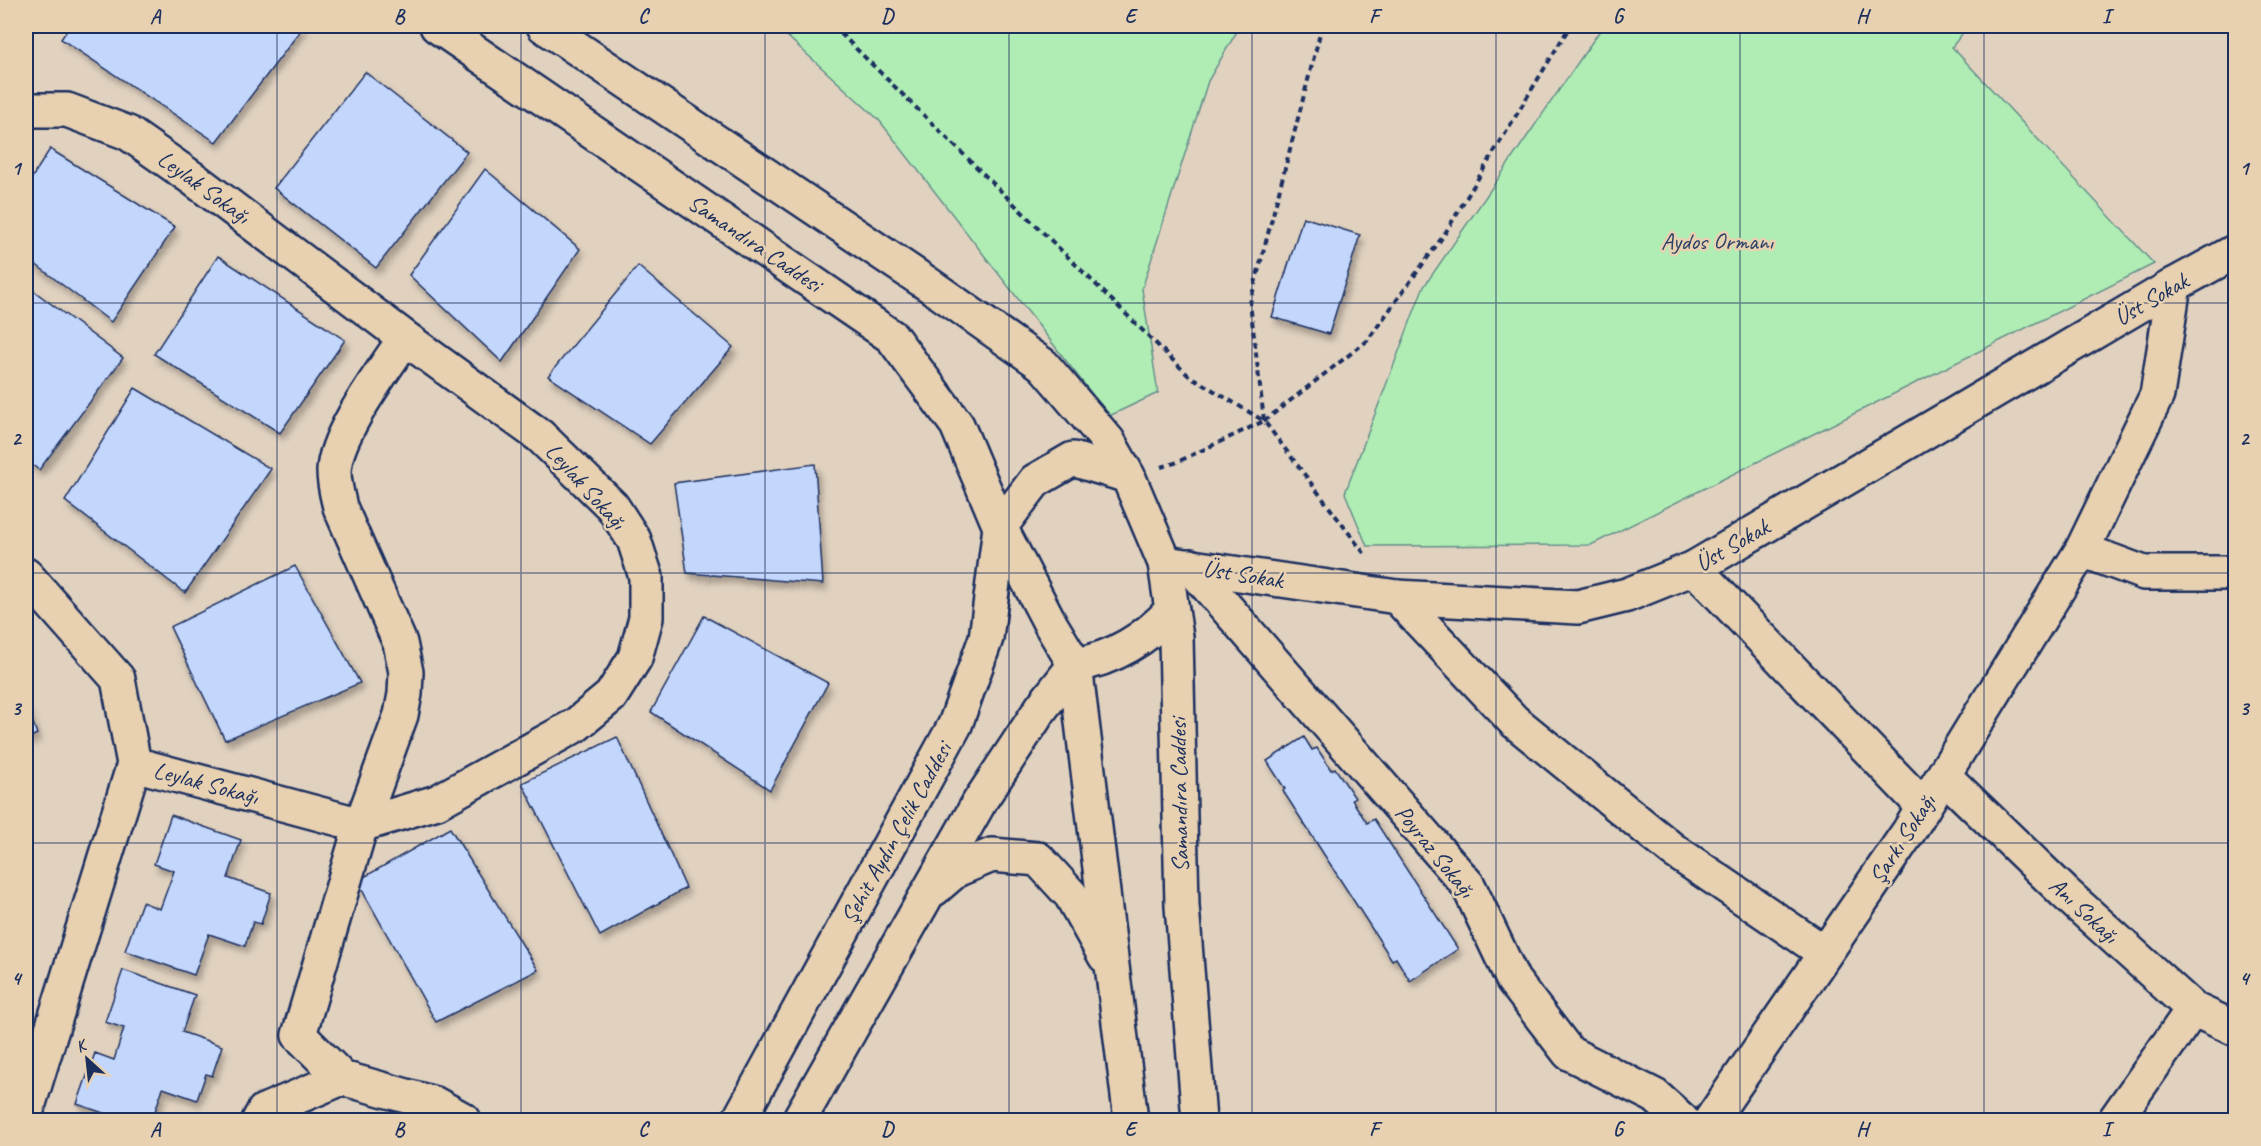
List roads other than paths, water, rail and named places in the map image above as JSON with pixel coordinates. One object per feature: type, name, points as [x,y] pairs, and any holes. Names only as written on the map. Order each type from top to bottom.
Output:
[{"type":"street","name":"Samandıra Caddesi","points":[[437,26],[892,337],[957,425],[1000,527],[1051,625],[1075,665],[1131,1120]]},
{"type":"street","name":"Samandıra Caddesi","points":[[544,26],[928,284],[1043,365],[1108,441],[1178,564],[1172,610],[1176,637],[1182,906],[1199,1120]]},
{"type":"street","name":"Leylak Sokağı","points":[[26,110],[67,110],[128,133],[540,436],[612,506],[634,540],[646,577],[646,618],[635,658],[611,696],[576,725],[437,802],[361,825],[134,764]]},
{"type":"street","name":"Üst Sokak","points":[[1178,564],[1397,597],[1578,607],[1627,595],[1694,568],[2235,251]]},
{"type":"street","name":"Şarkı Sokağı","points":[[1711,1120],[1924,807],[2082,550],[2157,395],[2174,285]]},
{"type":"street","points":[[405,338],[345,432],[334,469],[335,488],[340,507],[400,643],[406,672],[405,694],[401,715],[361,825],[299,1035],[342,1078],[435,1104],[464,1120]]},
{"type":"street","points":[[1000,527],[1035,481],[1073,459],[1128,476]]},
{"type":"street","name":"Şehit Aydın Çelik Caddesi","points":[[739,1120],[955,725],[986,638],[1000,527]]},
{"type":"street","points":[[2082,550],[2144,573],[2235,573]]},
{"type":"street","name":"Poyraz Sokağı","points":[[1178,564],[1468,885],[1513,980],[1569,1053],[1655,1096],[1682,1120]]},
{"type":"street","points":[[1694,568],[1924,807]]},
{"type":"street","points":[[26,575],[118,679],[134,764],[26,1113],[39,1120]]},
{"type":"street","points":[[1397,597],[1514,721],[1673,850],[1825,953]]},
{"type":"street","points":[[799,1120],[980,801],[1042,707],[1075,665],[1097,662],[1128,646],[1156,628],[1172,610]]},
{"type":"street","name":"Anı Sokağı","points":[[1944,776],[2065,893],[2193,1009],[2235,1029]]},
{"type":"street","points":[[926,896],[956,870],[992,855],[1038,859],[1071,896],[1113,970]]},
{"type":"street","points":[[2115,1120],[2193,1009]]},
{"type":"street","points":[[259,1120],[264,1111],[342,1078]]},
{"type":"park label","name":"Aydos Ormanı","points":[[1717,241]]}]
